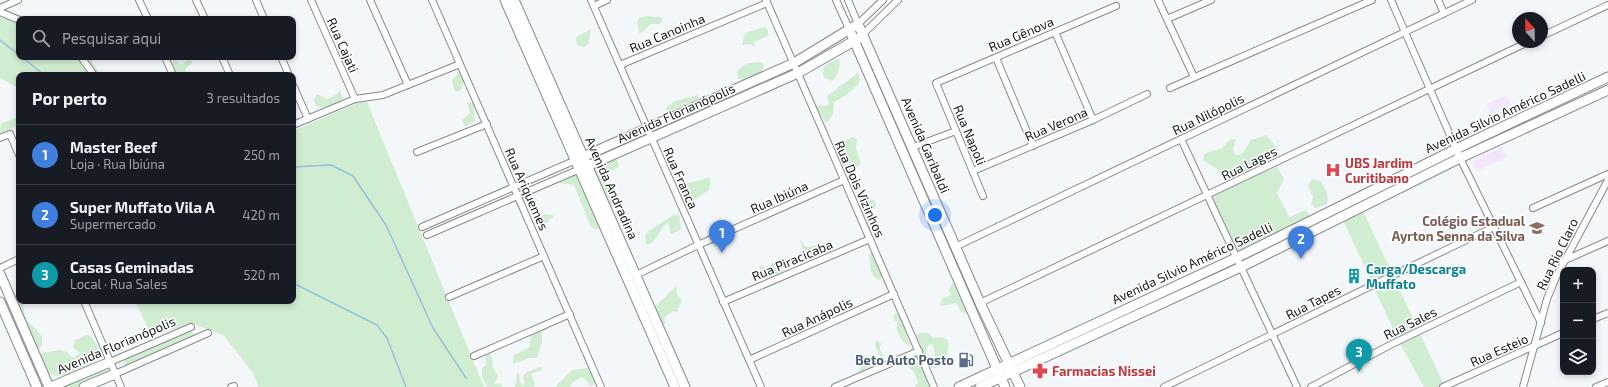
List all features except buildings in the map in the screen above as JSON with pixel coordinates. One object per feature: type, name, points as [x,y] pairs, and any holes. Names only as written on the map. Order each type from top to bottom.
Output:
[{"type":"main road","name":"Avenida Andradina","points":[[505,0],[580,158]]},
{"type":"main road","name":"Avenida Andradina","points":[[514,0],[674,387]]},
{"type":"main road","points":[[580,158],[794,64],[850,31],[858,24]]},
{"type":"main road","name":"Avenida Garibaldi","points":[[858,24],[913,147],[945,235],[1005,387]]},
{"type":"main road","name":"Avenida Garibaldi","points":[[850,31],[903,152],[945,235]]},
{"type":"main road","name":"Avenida Florianópolis","points":[[584,168],[798,73],[855,41],[863,34]]},
{"type":"main road","name":"Avenida Silvio Américo Sadelli","points":[[959,387],[1236,258],[1394,179],[1608,77]]},
{"type":"main road","name":"Avenida Silvio Américo Sadelli","points":[[980,387],[1241,267],[1460,158],[1608,90]]},
{"type":"main road","points":[[903,152],[913,147]]},
{"type":"main road","name":"Avenida Andradina","points":[[584,168],[636,275],[685,387]]},
{"type":"main road","points":[[1394,179],[1399,188]]},
{"type":"main road","name":"Avenida Garibaldi","points":[[951,249],[980,303],[1020,387]]},
{"type":"main road","points":[[0,274],[50,387]]},
{"type":"main road","points":[[0,302],[37,387]]},
{"type":"main road","points":[[643,314],[652,310]]},
{"type":"main road","points":[[1116,313],[1120,322]]},
{"type":"main road","name":"Avenida Florianópolis","points":[[50,387],[110,362]]},
{"type":"main road","name":"Avenida Florianópolis","points":[[84,387],[115,374]]},
{"type":"street","points":[[0,8],[18,0]]},
{"type":"street","points":[[139,0],[147,16]]},
{"type":"street","points":[[196,0],[204,16]]},
{"type":"street","points":[[256,0],[263,16]]},
{"type":"street","name":"Rua Cajati","points":[[311,0],[355,99]]},
{"type":"street","points":[[370,0],[408,86]]},
{"type":"street","name":"Rua Ariquemes","points":[[432,0],[601,387]]},
{"type":"street","points":[[592,3],[607,0]]},
{"type":"street","name":"Avenida Garibaldi","points":[[836,0],[850,31]]},
{"type":"street","name":"Avenida Garibaldi","points":[[848,0],[858,24]]},
{"type":"street","points":[[858,24],[883,0]]},
{"type":"street","name":"Avenida Florianópolis","points":[[863,34],[898,0]]},
{"type":"street","points":[[1158,0],[1194,77]]},
{"type":"street","points":[[1167,19],[1211,0]]},
{"type":"street","points":[[1170,88],[1372,0]]},
{"type":"street","points":[[1391,0],[1460,158],[1540,323]]},
{"type":"street","points":[[1438,0],[1444,13]]},
{"type":"street","name":"Rua Nilópolis","points":[[951,249],[1404,31],[1472,0]]},
{"type":"street","name":"Rua Dois Vizinhos","points":[[766,1],[934,387]]},
{"type":"street","name":"Rua Canoinha","points":[[620,65],[766,1]]},
{"type":"street","name":"Rua Franca","points":[[592,3],[761,387]]},
{"type":"street","points":[[1548,33],[1608,5]]},
{"type":"street","name":"Rua Gênova","points":[[936,83],[1116,6]]},
{"type":"street","points":[[0,12],[16,19]]},
{"type":"street","points":[[1055,32],[1093,120]]},
{"type":"street","name":"Rua Lages","points":[[980,303],[1515,48]]},
{"type":"street","points":[[996,58],[1033,146]]},
{"type":"street","points":[[83,60],[92,72]]},
{"type":"street","points":[[166,60],[172,72]]},
{"type":"street","points":[[223,60],[229,72]]},
{"type":"street","points":[[282,60],[288,72]]},
{"type":"street","points":[[296,124],[355,99],[383,95],[460,64]]},
{"type":"street","name":"Rua Napoli","points":[[936,83],[983,196]]},
{"type":"street","points":[[296,92],[308,119]]},
{"type":"street","name":"Rua Verona","points":[[973,171],[1093,120],[1147,94]]},
{"type":"street","points":[[417,152],[487,124]]},
{"type":"street","points":[[913,147],[956,131]]},
{"type":"street","points":[[0,138],[10,134],[16,148]]},
{"type":"street","points":[[1180,139],[1296,387]]},
{"type":"street","points":[[422,227],[580,158]]},
{"type":"street","name":"Avenida Florianópolis","points":[[427,236],[584,168]]},
{"type":"street","points":[[1533,208],[1608,174]]},
{"type":"street","name":"Rua Ibiúna","points":[[636,275],[698,245],[844,180]]},
{"type":"street","name":"Rua Rio Claro","points":[[1523,387],[1540,323],[1556,277],[1563,261],[1608,180]]},
{"type":"street","name":"Rua Tapes","points":[[1164,387],[1369,286],[1494,227]]},
{"type":"street","name":"Rua Piracicaba","points":[[723,302],[870,239]]},
{"type":"street","points":[[1563,261],[1608,241]]},
{"type":"street","points":[[448,297],[544,256]]},
{"type":"street","points":[[0,268],[16,261]]},
{"type":"street","name":"Rua Sales","points":[[1311,387],[1392,344],[1521,282]]},
{"type":"street","name":"Rua Anápolis","points":[[749,360],[894,294]]},
{"type":"street","points":[[85,304],[121,387]]},
{"type":"street","points":[[474,356],[570,314]]},
{"type":"street","points":[[1596,319],[1608,314]]},
{"type":"street","name":"Avenida Florianópolis","points":[[110,362],[191,327]]},
{"type":"street","name":"Avenida Florianópolis","points":[[115,374],[208,333]]},
{"type":"street","name":"Rua Esteio","points":[[1443,387],[1560,334]]},
{"type":"street","points":[[835,387],[919,351]]},
{"type":"street","points":[[1596,387],[1608,382]]},
{"type":"shaded area","points":[[1507,95],[1512,105],[1491,115],[1486,104]]},
{"type":"shaded area","points":[[1502,147],[1507,157],[1477,171],[1472,161]]},
{"type":"green space","points":[[0,7],[22,16],[16,16],[16,60],[91,60],[99,72],[16,72],[16,86],[0,78]]},
{"type":"green space","points":[[646,16],[660,17],[662,18],[662,22],[659,24],[650,24],[644,31],[639,33],[637,21],[639,18]]},
{"type":"green space","points":[[765,27],[768,30],[768,36],[754,42],[755,48],[750,44],[742,45],[745,33]]},
{"type":"green space","points":[[591,29],[589,42],[585,47],[577,45],[576,37]]},
{"type":"green space","points":[[839,59],[839,68],[834,79],[832,81],[825,78],[823,74],[824,68],[828,64]]},
{"type":"green space","points":[[173,60],[181,64],[188,60],[190,60],[192,63],[185,70],[185,72],[175,72],[172,66]]},
{"type":"green space","points":[[759,62],[763,63],[763,67],[759,74],[747,79],[738,79],[737,72],[744,65]]},
{"type":"green space","points":[[460,71],[463,85],[458,92],[454,90],[452,80]]},
{"type":"green space","points":[[859,72],[859,84],[846,95],[834,102],[833,114],[826,123],[815,105],[826,106],[829,104],[827,96]]},
{"type":"green space","points":[[340,90],[343,98],[338,103],[323,108],[316,106],[314,100],[317,94],[327,99],[336,95]]},
{"type":"green space","points":[[698,95],[698,99],[695,102],[667,112],[666,108],[675,101]]},
{"type":"green space","points":[[360,102],[367,102],[484,387],[258,387],[253,373],[223,335],[194,324],[151,335],[136,304],[296,304],[296,130]]},
{"type":"green space","points":[[474,102],[475,121],[465,127],[462,120],[470,113],[467,103]]},
{"type":"green space","points":[[16,118],[16,127],[6,131],[0,136],[1,123]]},
{"type":"green space","points":[[1267,135],[1278,150],[1278,157],[1267,165],[1269,170],[1277,167],[1284,179],[1277,193],[1289,217],[1306,210],[1310,216],[1236,251],[1212,197],[1225,185],[1224,175],[1203,159],[1205,153],[1222,148],[1231,139],[1236,139],[1233,150],[1236,155],[1241,155],[1251,140]]},
{"type":"green space","points":[[852,137],[857,139],[856,148],[861,163],[851,170],[847,170],[841,166],[838,161],[835,150],[838,145]]},
{"type":"green space","points":[[613,157],[618,161],[619,167],[607,172],[604,180],[615,204],[611,210],[593,172],[594,168]]},
{"type":"green space","points":[[572,174],[579,175],[600,225],[597,230],[591,227],[574,185],[560,183],[559,181]]},
{"type":"green space","points":[[708,177],[711,179],[709,190],[689,203],[686,204],[682,202],[680,194],[684,185]]},
{"type":"green space","points":[[1312,179],[1320,181],[1328,198],[1327,204],[1315,208],[1311,204],[1313,197],[1308,185]]},
{"type":"green space","points":[[872,199],[875,201],[876,207],[869,211],[869,213],[876,228],[869,232],[859,206],[862,204],[868,205],[868,201]]},
{"type":"green space","points":[[1363,211],[1445,387],[1424,387],[1399,342],[1343,220]]},
{"type":"green space","points":[[545,214],[553,215],[553,217],[543,226],[537,227],[535,221],[532,219]]},
{"type":"green space","points":[[673,215],[679,215],[681,227],[679,231],[671,234],[668,223],[663,227],[653,242],[646,244],[645,236],[647,232]]},
{"type":"green space","points":[[799,238],[806,247],[820,245],[830,240],[832,241],[826,250],[807,261],[804,258],[804,252]]},
{"type":"green space","points":[[871,252],[877,258],[882,277],[880,280],[876,279],[871,272],[869,255]]},
{"type":"green space","points":[[772,263],[781,270],[786,271],[786,273],[769,280],[763,279],[759,267],[762,265],[766,269]]},
{"type":"green space","points":[[953,283],[962,296],[967,312],[966,313],[962,313],[956,303],[940,305],[943,297],[951,295],[949,290]]},
{"type":"green space","points":[[676,286],[677,294],[682,300],[677,312],[673,311],[666,316],[664,320],[666,323],[661,325],[659,314],[655,307]]},
{"type":"green space","points":[[17,304],[23,304],[24,311],[28,320],[42,337],[42,345],[40,348],[35,349]]},
{"type":"green space","points":[[896,313],[900,314],[910,346],[905,343],[898,334],[897,323],[899,318],[896,321],[893,320]]},
{"type":"green space","points":[[556,322],[542,333],[542,342],[537,358],[530,358],[513,364],[514,355],[530,347],[531,334]]},
{"type":"green space","points":[[192,331],[194,336],[127,366],[124,363],[124,359]]},
{"type":"green space","points":[[921,333],[929,333],[933,338],[941,337],[948,340],[946,358],[941,365],[932,368],[929,366],[935,356],[933,344],[928,345],[925,357],[916,335]]},
{"type":"green space","points":[[87,335],[91,336],[98,347],[99,359],[89,366],[61,376],[55,376],[47,371],[40,358],[43,353],[59,350],[67,352],[73,358],[80,353],[74,348],[76,340]]},
{"type":"green space","points":[[877,340],[881,343],[880,349],[886,362],[860,373],[859,370],[865,364],[880,357],[875,345]]},
{"type":"green space","points":[[489,352],[493,360],[492,366],[498,377],[494,384],[499,383],[503,387],[487,387],[482,377],[482,369],[486,365],[485,355]]},
{"type":"green space","points":[[915,355],[920,359],[930,384],[929,387],[915,387],[918,381],[914,372],[907,365],[909,358]]},
{"type":"green space","points":[[540,367],[542,370],[531,374],[535,384],[534,387],[515,387],[517,373],[519,373],[520,382],[523,386],[525,382],[523,377],[525,373]]},
{"type":"green space","points":[[108,368],[110,373],[80,387],[61,387]]},
{"type":"green space","points":[[587,368],[591,370],[596,379],[594,385],[590,386],[582,377],[573,382],[570,387],[555,387],[572,370]]},
{"type":"waterway","points":[[0,40],[16,53]]},
{"type":"waterway","points":[[26,60],[40,72]]},
{"type":"waterway","points":[[296,167],[331,165],[353,176],[386,225],[433,328],[466,378]]},
{"type":"waterway","points":[[296,284],[377,325],[387,338],[406,387]]},
{"type":"place","name":"UBS Jardim Curitibano","points":[[1333,170]]},
{"type":"place","name":"Colégio Estadual Ayrton Senna da Silva","points":[[1537,228]]},
{"type":"place","name":"Master Beef","points":[[722,253]]},
{"type":"place","name":"Super Muffato Vila A","points":[[1301,259]]},
{"type":"place","name":"Carga/Descarga Muffato","points":[[1354,276]]},
{"type":"place","name":"Beto Auto Posto","points":[[966,360]]},
{"type":"place","name":"Farmacias Nissei","points":[[1040,371]]},
{"type":"place","name":"Casas Geminadas","points":[[1359,372]]}]
